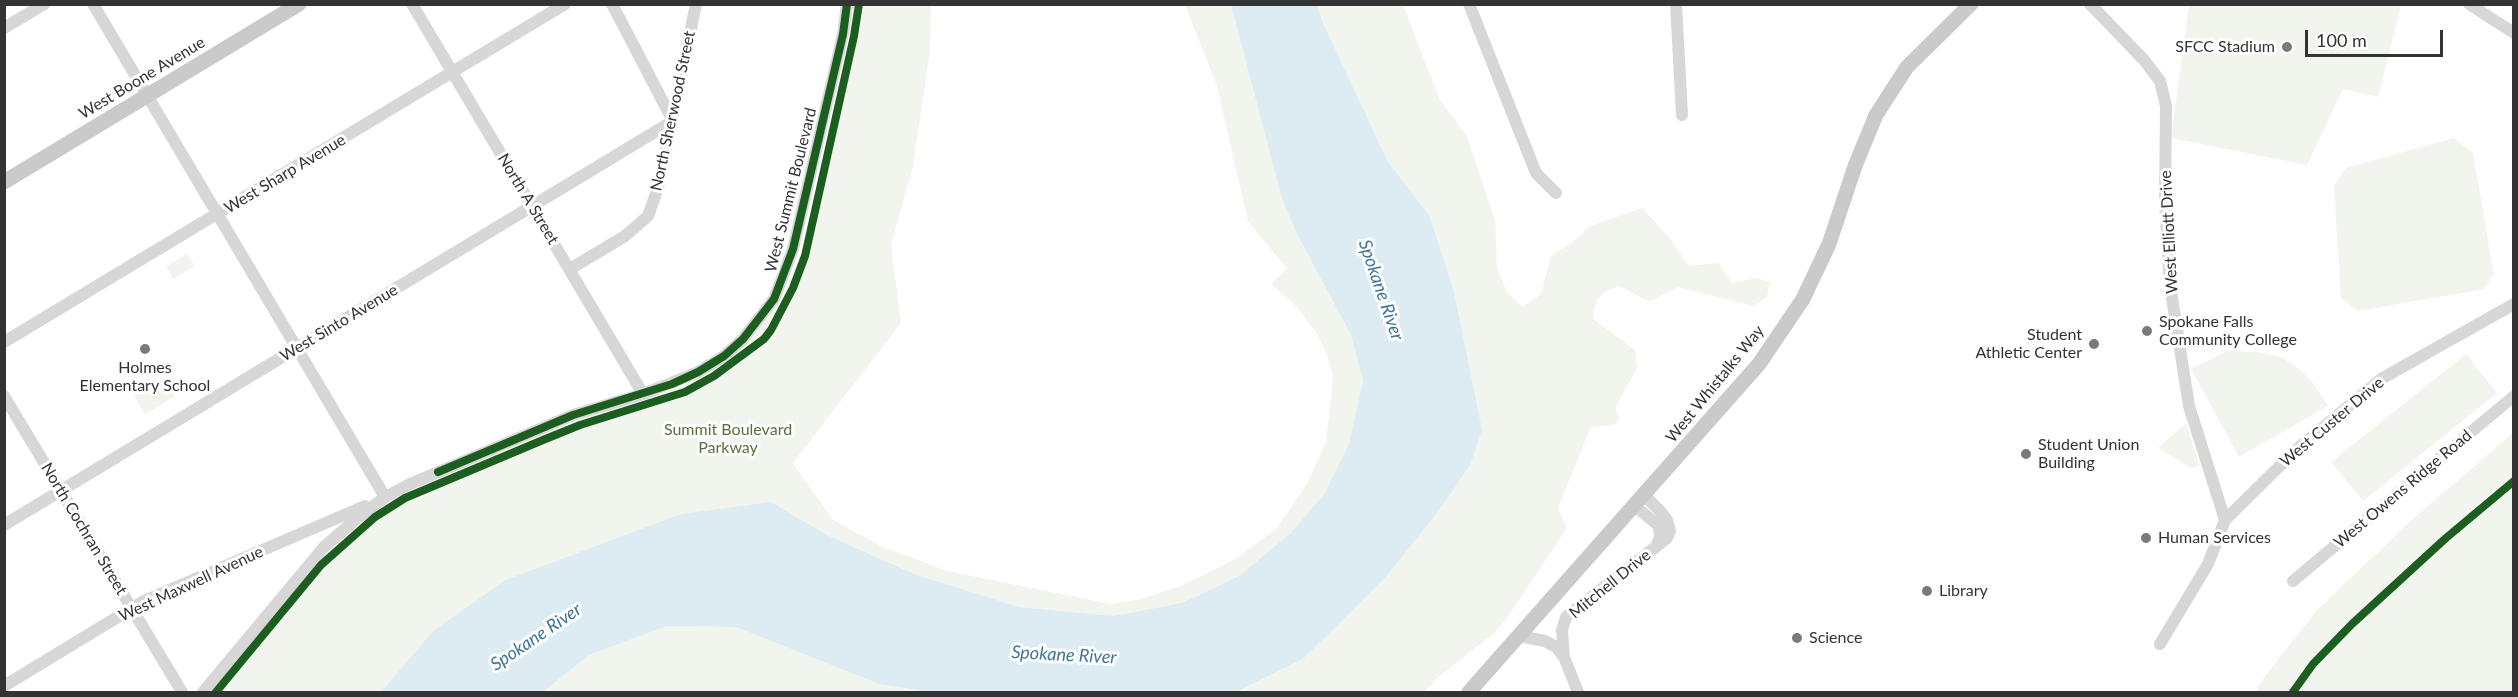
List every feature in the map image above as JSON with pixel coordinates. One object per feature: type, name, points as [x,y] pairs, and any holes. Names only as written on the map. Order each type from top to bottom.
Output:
[{"type":"main road","name":"West Boone Avenue","points":[[4,182],[299,4]]},
{"type":"main road","name":"West Whistalks Way","points":[[1469,693],[1759,364],[1803,298],[1829,244],[1855,166],[1876,115],[1907,67],[1971,4]]},
{"type":"street","points":[[4,28],[44,4]]},
{"type":"street","points":[[93,4],[386,497],[324,547],[203,693]]},
{"type":"street","name":"North A Street","points":[[412,4],[644,394]]},
{"type":"street","name":"West Sharp Avenue","points":[[4,342],[565,4]]},
{"type":"street","points":[[612,4],[673,121]]},
{"type":"street","name":"North Sherwood Street","points":[[570,269],[625,236],[648,216],[658,188],[696,4]]},
{"type":"street","name":"West Summit Boulevard","points":[[386,497],[410,484],[573,415],[644,394],[698,372],[724,356],[743,339],[774,299],[793,249],[843,34],[847,4]]},
{"type":"street","points":[[1469,4],[1536,173],[1556,193]]},
{"type":"street","points":[[1676,4],[1682,115]]},
{"type":"street","name":"West Elliott Drive","points":[[2090,4],[2144,60],[2160,81],[2166,106],[2165,202],[2170,285],[2189,406],[2225,520]]},
{"type":"street","points":[[2469,4],[2514,33]]},
{"type":"street","name":"West Sinto Avenue","points":[[4,525],[673,121]]},
{"type":"street","name":"West Custer Drive","points":[[2225,520],[2297,449],[2382,379],[2514,304]]},
{"type":"street","name":"North Cochran Street","points":[[4,396],[182,693]]},
{"type":"street","name":"West Owens Ridge Road","points":[[2293,581],[2514,396]]},
{"type":"street","name":"West Maxwell Avenue","points":[[4,686],[131,608],[386,497]]},
{"type":"street","name":"Mitchell Drive","points":[[1578,693],[1564,657],[1562,630],[1566,617],[1667,538],[1670,531],[1660,511],[1640,501]]},
{"type":"street","points":[[2160,644],[2208,564],[2225,520]]},
{"type":"street","points":[[1519,636],[1545,641],[1556,647],[1564,657]]},
{"type":"green space","name":"Summit Boulevard Parkway","points":[[853,5],[931,5],[930,51],[913,166],[891,245],[901,323],[793,463],[833,520],[881,546],[947,571],[1111,604],[1141,599],[1183,585],[1234,560],[1277,528],[1308,482],[1326,442],[1333,378],[1328,357],[1317,334],[1297,307],[1271,284],[1287,269],[1248,221],[1217,86],[1185,5],[1231,5],[1282,199],[1296,232],[1351,335],[1363,381],[1349,445],[1325,493],[1291,533],[1239,576],[1182,603],[1113,616],[1019,607],[914,574],[827,535],[771,502],[433,631],[381,692],[208,692],[336,543],[388,502],[440,477],[587,417],[684,386],[728,360],[756,334],[779,302],[796,266],[803,244],[848,42]]},
{"type":"green space","points":[[1317,5],[1403,5],[1440,100],[1467,136],[1495,220],[1497,267],[1507,292],[1523,307],[1541,294],[1551,256],[1578,238],[1590,226],[1642,208],[1668,236],[1689,266],[1718,263],[1732,283],[1757,278],[1770,282],[1767,297],[1754,306],[1678,287],[1649,302],[1620,286],[1608,290],[1596,300],[1593,319],[1635,350],[1637,369],[1615,408],[1620,419],[1613,425],[1591,427],[1558,508],[1567,528],[1507,618],[1494,633],[1436,679],[1425,692],[1236,692],[1303,659],[1386,577],[1437,513],[1429,215],[1388,162],[1323,23]]},
{"type":"green space","name":"SFCC Stadium","points":[[2189,5],[2401,5],[2378,97],[2343,89],[2307,165],[2171,138]]},
{"type":"green space","points":[[2454,138],[2473,153],[2494,274],[2484,289],[2358,311],[2341,298],[2334,185],[2346,168]]},
{"type":"green space","points":[[187,254],[195,266],[173,279],[166,266]]},
{"type":"green space","points":[[2228,351],[2257,352],[2281,357],[2301,370],[2314,384],[2328,406],[2239,457],[2191,369]]},
{"type":"green space","points":[[2466,354],[2497,393],[2363,501],[2331,462]]},
{"type":"green space","points":[[164,378],[175,396],[145,414],[134,396]]},
{"type":"green space","points":[[2186,423],[2200,466],[2191,468],[2158,448]]},
{"type":"green space","points":[[2513,433],[2513,692],[2255,692],[2317,610],[2415,517]]},
{"type":"green space","points":[[667,626],[736,627],[879,684],[930,692],[543,692],[589,655]]},
{"type":"water","name":"Spokane River","points":[[1231,5],[1317,5],[1323,23],[1388,162],[1429,215],[1454,292],[1482,430],[1470,465],[1437,513],[1386,577],[1303,659],[1236,692],[930,692],[879,684],[736,627],[667,626],[589,655],[543,692],[381,692],[433,631],[506,580],[681,514],[771,502],[827,535],[914,574],[1019,607],[1113,616],[1182,603],[1239,576],[1291,533],[1325,493],[1349,444],[1363,381],[1351,335],[1296,232],[1282,199]]},
{"type":"cycle path","points":[[438,472],[573,415],[672,384],[724,356],[743,339],[774,299],[793,249],[843,34],[847,4]]},
{"type":"cycle path","points":[[216,692],[321,565],[375,517],[405,498],[580,425],[685,392],[714,376],[764,339],[793,288],[805,256],[854,36],[859,4]]},
{"type":"cycle path","points":[[2293,692],[2313,664],[2352,624],[2446,538],[2514,481]]},
{"type":"place","name":"SFCC Stadium","points":[[2287,47]]},
{"type":"place","name":"Spokane Falls Community College","points":[[2147,331]]},
{"type":"place","name":"Student Athletic Center","points":[[2094,344]]},
{"type":"place","name":"Holmes Elementary School","points":[[145,349]]},
{"type":"place","name":"Student Union Building","points":[[2026,454]]},
{"type":"place","name":"Human Services","points":[[2146,538]]},
{"type":"place","name":"Library","points":[[1927,591]]},
{"type":"place","name":"Science","points":[[1797,638]]}]
